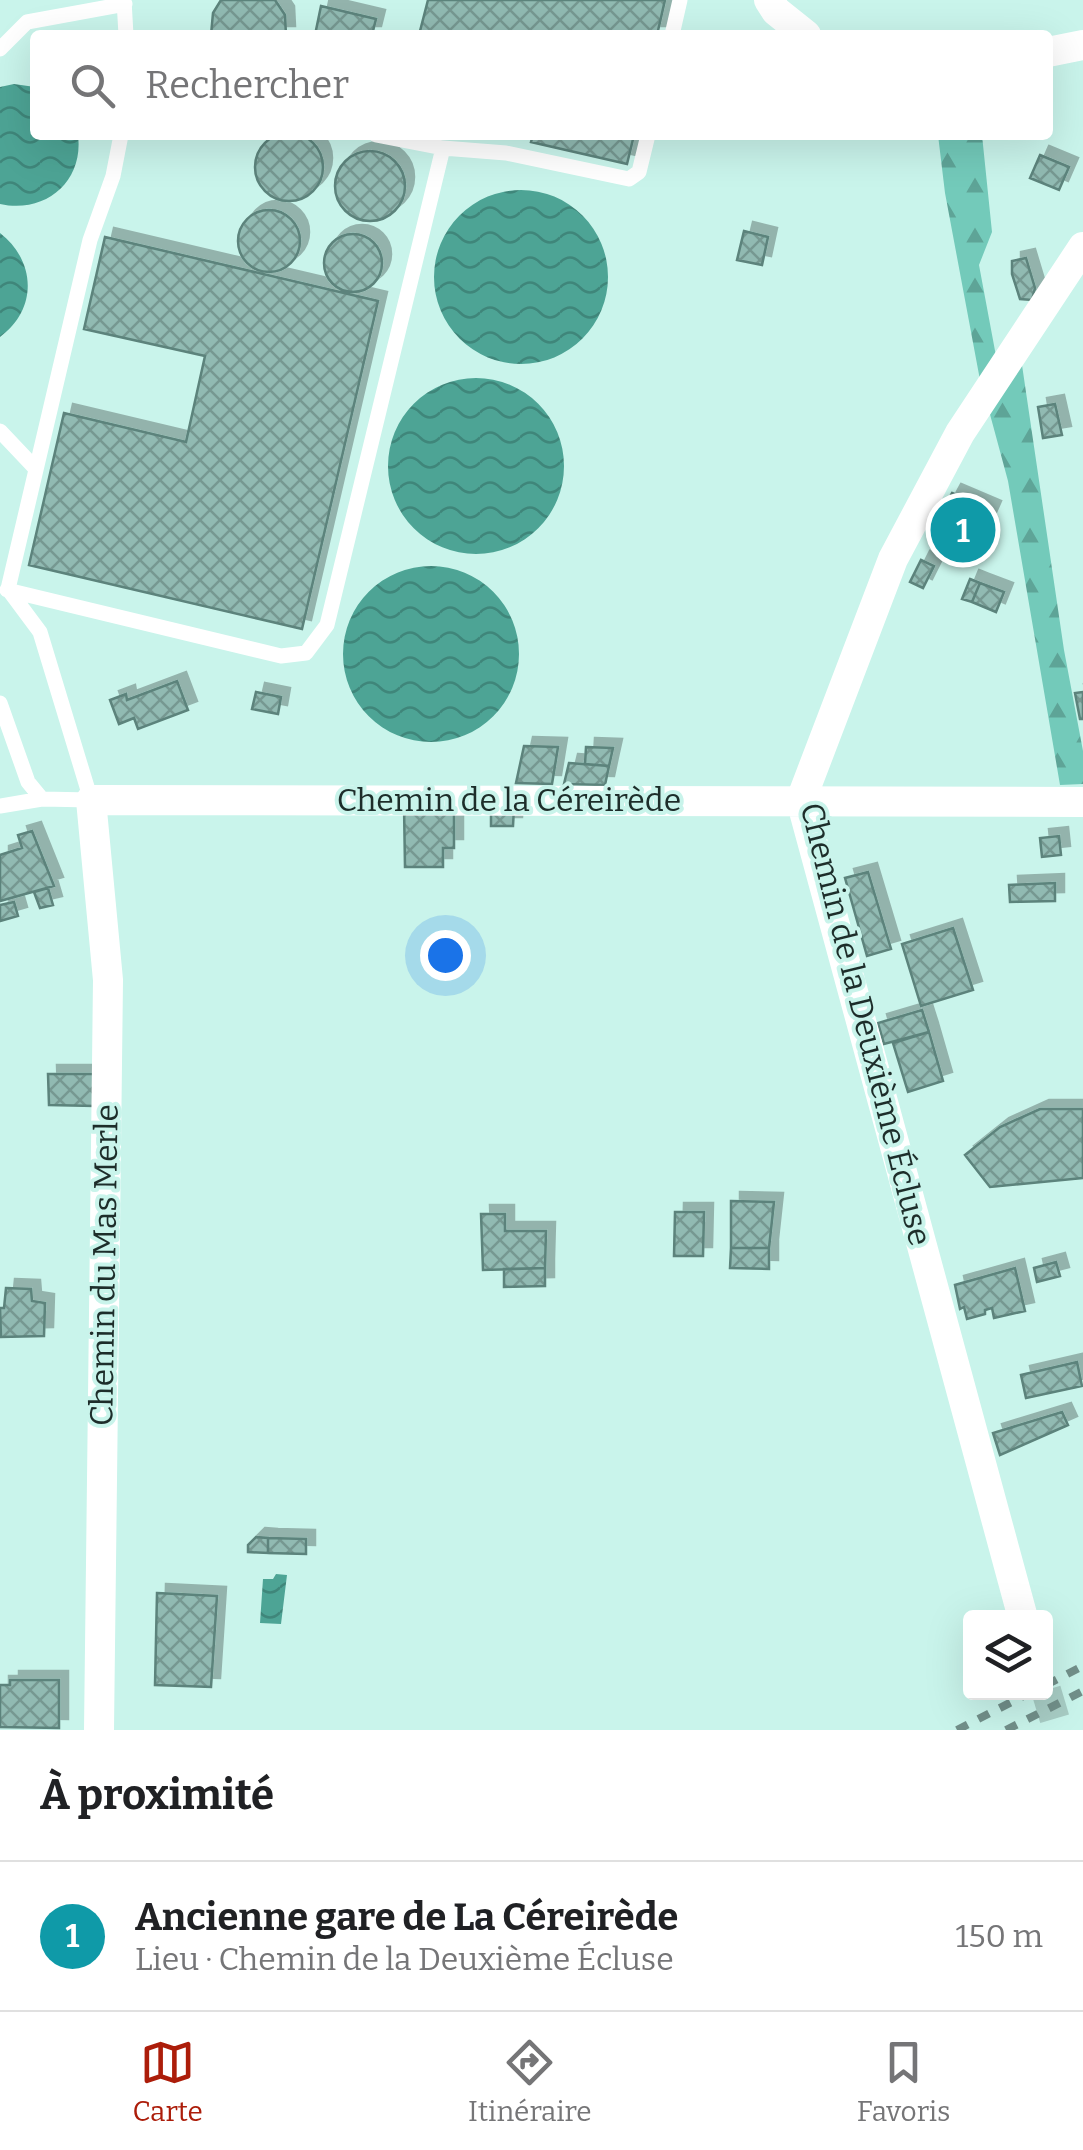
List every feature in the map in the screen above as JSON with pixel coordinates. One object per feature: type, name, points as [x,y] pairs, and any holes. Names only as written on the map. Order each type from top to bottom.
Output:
[{"type":"street","points":[[770,0],[776,11],[800,30]]},
{"type":"street","points":[[1053,51],[1083,45]]},
{"type":"street","name":"Chemin de la Deuxième Écluse","points":[[1022,1610],[801,800],[893,559],[960,433],[1083,247]]},
{"type":"street","name":"Chemin de la Céreirède","points":[[91,800],[1083,802]]},
{"type":"street","name":"Chemin du Mas Merle","points":[[91,800],[108,980],[99,1730]]},
{"type":"lane","points":[[673,30],[680,0]]},
{"type":"lane","points":[[0,48],[26,22],[124,2],[126,30]]},
{"type":"lane","points":[[4,592],[90,240],[113,176],[120,140]]},
{"type":"lane","points":[[402,140],[506,153],[629,179],[639,172],[647,140]]},
{"type":"lane","points":[[4,592],[281,656],[306,653],[327,625],[443,148]]},
{"type":"lane","points":[[0,431],[36,469]]},
{"type":"lane","points":[[4,592],[40,632],[91,800]]},
{"type":"lane","points":[[0,702],[28,782],[42,799]]},
{"type":"lane","name":"Chemin de la Céreirède","points":[[0,806],[42,799],[91,800]]},
{"type":"green space","points":[[939,140],[983,140],[992,232],[979,265],[996,356],[980,380]]},
{"type":"green space","points":[[1022,365],[1064,650],[1083,751],[1083,784],[1060,785],[1008,481],[988,407]]},
{"type":"water","points":[[30,86],[30,140],[78,140],[75,167],[68,180],[46,199],[32,204],[0,204],[0,87]]},
{"type":"water","points":[[521,190],[554,196],[583,215],[602,244],[608,277],[602,310],[583,339],[554,358],[521,364],[488,358],[459,339],[440,310],[434,277],[440,244],[459,215],[488,196]]},
{"type":"water","points":[[0,233],[21,257],[28,285],[21,313],[0,337]]},
{"type":"water","points":[[476,378],[510,385],[538,404],[557,432],[564,466],[557,500],[538,528],[510,547],[476,554],[442,547],[414,528],[395,500],[388,466],[395,432],[414,404],[442,385]]},
{"type":"water","points":[[431,566],[465,573],[493,592],[512,620],[519,654],[512,688],[493,716],[465,735],[431,742],[397,735],[369,716],[350,688],[343,654],[350,620],[369,592],[397,573]]},
{"type":"water","points":[[276,1574],[287,1575],[281,1624],[260,1623],[263,1579],[273,1579]]},
{"type":"building","points":[[221,0],[275,0],[285,15],[286,30],[211,30],[213,13]]},
{"type":"building","points":[[428,0],[665,0],[658,30],[420,30]]},
{"type":"building","points":[[321,6],[376,19],[373,30],[316,30]]},
{"type":"building","points":[[270,140],[308,140],[320,154],[320,180],[302,198],[276,198],[258,180],[258,154]]},
{"type":"building","points":[[532,140],[633,140],[627,164]]},
{"type":"building","points":[[370,151],[395,161],[405,186],[395,211],[370,221],[345,211],[335,186],[345,161]]},
{"type":"building","points":[[1040,155],[1069,167],[1059,190],[1030,178]]},
{"type":"building","points":[[269,210],[291,219],[300,241],[291,263],[269,272],[247,263],[238,241],[247,219]]},
{"type":"building","points":[[744,231],[768,237],[762,265],[737,260]]},
{"type":"building","points":[[353,234],[373,243],[382,263],[373,283],[353,292],[333,283],[324,263],[333,243]]},
{"type":"building","points":[[105,237],[378,301],[302,629],[29,565],[64,413],[186,442],[205,356],[84,329]]},
{"type":"building","points":[[1026,258],[1035,288],[1032,300],[1020,299],[1012,274],[1012,261]]},
{"type":"building","points":[[1055,404],[1062,435],[1043,438],[1038,407]]},
{"type":"building","points":[[952,493],[992,510],[973,553],[968,551],[963,561],[947,554],[952,543],[947,541],[950,534],[935,525]]},
{"type":"building","points":[[921,560],[934,566],[923,588],[910,582]]},
{"type":"building","points":[[970,579],[980,583],[972,602],[962,599]]},
{"type":"building","points":[[980,583],[1004,592],[996,612],[972,602]]},
{"type":"building","points":[[177,681],[188,710],[138,729],[134,718],[119,724],[110,700],[126,694],[127,700]]},
{"type":"building","points":[[256,692],[281,697],[278,714],[252,709]]},
{"type":"building","points":[[1083,692],[1083,719],[1080,719],[1075,693]]},
{"type":"building","points":[[524,746],[558,747],[552,784],[516,783]]},
{"type":"building","points":[[586,747],[613,748],[609,766],[585,764]]},
{"type":"building","points":[[569,763],[609,766],[605,785],[564,784]]},
{"type":"building","points":[[404,806],[454,808],[454,848],[443,848],[443,867],[405,867]]},
{"type":"building","points":[[491,808],[514,808],[513,826],[491,826]]},
{"type":"building","points":[[32,831],[54,886],[0,901],[0,855],[22,848],[18,835]]},
{"type":"building","points":[[1059,836],[1061,855],[1042,857],[1040,838]]},
{"type":"building","points":[[868,872],[891,949],[867,956],[845,878]]},
{"type":"building","points":[[1055,883],[1055,901],[1010,902],[1009,885]]},
{"type":"building","points":[[48,888],[53,905],[40,908],[34,892]]},
{"type":"building","points":[[14,902],[18,916],[0,921],[0,905]]},
{"type":"building","points":[[953,928],[973,990],[921,1006],[902,944]]},
{"type":"building","points":[[922,1010],[929,1032],[884,1044],[878,1023]]},
{"type":"building","points":[[929,1032],[943,1081],[908,1092],[893,1043]]},
{"type":"building","points":[[48,1074],[96,1074],[94,1106],[49,1105]]},
{"type":"building","points":[[1040,1109],[1083,1109],[1083,1178],[990,1187],[965,1155],[1000,1127]]},
{"type":"building","points":[[731,1201],[774,1202],[769,1248],[731,1248]]},
{"type":"building","points":[[675,1212],[704,1212],[703,1256],[674,1256]]},
{"type":"building","points":[[481,1214],[505,1214],[505,1231],[546,1231],[545,1268],[483,1270]]},
{"type":"building","points":[[731,1248],[769,1248],[769,1269],[730,1268]]},
{"type":"building","points":[[1056,1262],[1060,1276],[1037,1282],[1034,1268]]},
{"type":"building","points":[[545,1268],[545,1286],[504,1287],[504,1269]]},
{"type":"building","points":[[1015,1268],[1025,1311],[994,1318],[992,1308],[967,1319],[964,1307],[960,1309],[955,1285]]},
{"type":"building","points":[[6,1288],[31,1289],[32,1301],[45,1303],[44,1336],[1,1337],[0,1308],[4,1308]]},
{"type":"building","points":[[1077,1362],[1082,1386],[1026,1398],[1021,1375]]},
{"type":"building","points":[[1062,1412],[1068,1425],[1000,1455],[993,1433]]},
{"type":"building","points":[[256,1537],[268,1538],[268,1553],[248,1552],[248,1545]]},
{"type":"building","points":[[268,1538],[306,1539],[306,1554],[268,1553]]},
{"type":"building","points":[[157,1593],[217,1596],[211,1687],[155,1685]]},
{"type":"building","points":[[10,1680],[59,1680],[59,1728],[0,1727],[0,1685],[10,1685]]},
{"type":"tunnel","points":[[1049,1700],[1058,1730]]},
{"type":"railway","points":[[1053,1681],[1083,1666]]},
{"type":"railway","points":[[1006,1730],[1083,1691]]},
{"type":"railway","points":[[957,1730],[1015,1700]]},
{"type":"place","name":"Ancienne gare de La Céreirède","points":[[963,530]]}]
